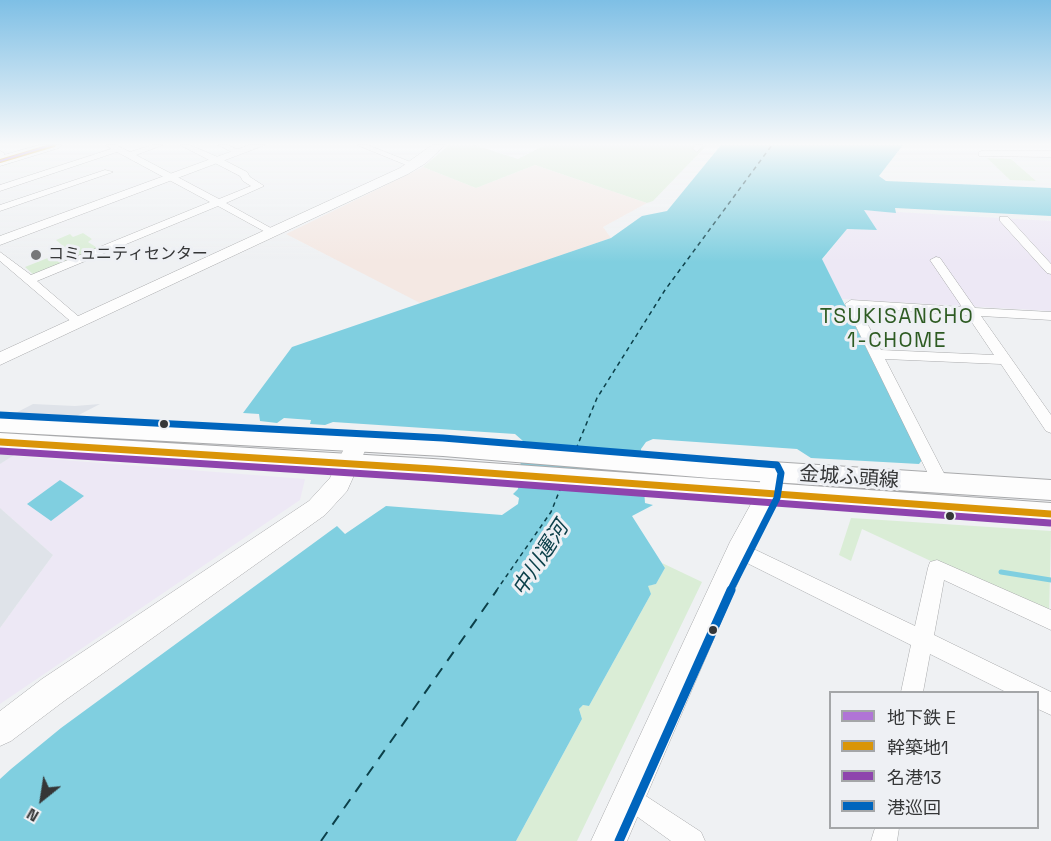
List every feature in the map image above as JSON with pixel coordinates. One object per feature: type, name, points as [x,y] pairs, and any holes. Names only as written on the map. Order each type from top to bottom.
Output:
[{"type":"main road","name":"金城ふ頭線","points":[[0,424],[90,439]]},
{"type":"main road","name":"金城ふ頭線","points":[[0,442],[90,439],[353,454],[433,469],[711,479]]},
{"type":"main road","name":"金城ふ頭線","points":[[353,454],[443,447],[711,479],[1051,514]]},
{"type":"main road","name":"金城ふ頭線","points":[[771,484],[941,483],[1051,490]]},
{"type":"street","points":[[0,208],[71,184]]},
{"type":"street","points":[[0,241],[152,184]]},
{"type":"street","points":[[185,184],[273,232]]},
{"type":"street","points":[[29,280],[259,186],[256,184]]},
{"type":"street","points":[[0,359],[373,184]]},
{"type":"street","points":[[1004,219],[1051,271]]},
{"type":"street","points":[[0,255],[79,322]]},
{"type":"street","points":[[936,260],[1051,427]]},
{"type":"street","points":[[941,483],[851,304],[1051,316]]},
{"type":"street","points":[[876,354],[1005,360]]},
{"type":"street","points":[[0,730],[53,690],[317,508],[339,484],[353,454]]},
{"type":"street","points":[[609,841],[739,550],[771,484]]},
{"type":"street","points":[[739,550],[1024,691]]},
{"type":"street","points":[[912,691],[937,568],[1051,620]]},
{"type":"street","points":[[629,797],[692,841]]},
{"type":"shaded area","points":[[388,184],[467,184],[476,188],[486,184],[592,184],[647,203],[603,227],[611,238],[422,304],[286,234]]},
{"type":"shaded area","points":[[864,210],[1051,221],[1051,311],[842,299],[822,260],[847,229],[876,230]]},
{"type":"shaded area","points":[[33,404],[75,406],[100,404],[71,419],[0,464],[0,421]]},
{"type":"shaded area","points":[[12,456],[305,479],[300,500],[0,704],[0,628],[53,555],[0,508],[0,464]]},
{"type":"shaded area","points":[[0,508],[53,555],[0,628]]},
{"type":"green space","points":[[467,184],[486,184],[476,188]]},
{"type":"green space","points":[[592,184],[669,184],[653,201],[647,203]]},
{"type":"green space","points":[[83,233],[92,239],[88,242],[99,249],[35,276],[25,267],[68,250],[56,240],[70,234],[73,237]]},
{"type":"green space","points":[[851,518],[1051,531],[1049,616],[862,529],[851,561],[839,555]]},
{"type":"green space","points":[[662,563],[702,582],[577,841],[516,841],[582,719],[579,709],[583,705],[589,706],[651,594],[647,586],[656,584],[665,568]]},
{"type":"water","name":"中川運河","points":[[689,184],[963,184],[1051,188],[1051,216],[895,208],[896,213],[864,210],[877,230],[847,229],[822,259],[922,460],[919,464],[811,458],[797,449],[653,439],[646,442],[641,449],[645,503],[653,505],[632,516],[665,568],[656,584],[648,586],[651,594],[589,706],[583,705],[579,709],[582,719],[516,841],[0,841],[0,779],[61,728],[337,526],[345,534],[386,506],[502,515],[518,504],[519,498],[513,494],[518,489],[523,441],[515,434],[333,422],[325,425],[310,424],[311,420],[284,418],[277,423],[260,421],[259,414],[243,413],[292,347],[611,238],[642,216],[667,211]]},
{"type":"water","points":[[60,480],[84,496],[51,521],[27,504]]},
{"type":"waterway","points":[[1001,572],[1051,580]]},
{"type":"ferry route","points":[[576,449],[597,398],[665,290],[743,184]]},
{"type":"ferry route","points":[[496,591],[551,512],[561,487]]},
{"type":"ferry route","points":[[321,841],[497,590]]},
{"type":"transit line","name":"港巡回","points":[[0,415],[443,438],[777,465],[781,473],[777,498],[747,554],[619,841]]},
{"type":"transit line","name":"幹築地1","points":[[0,442],[433,469],[1051,514]]},
{"type":"transit line","name":"名港13","points":[[0,451],[432,478],[1050,523]]},
{"type":"place","name":"コミュニティセンター","points":[[36,255]]},
{"type":"district","name":"TSUKISANCHO 1-CHOME","points":[[897,329]]}]
